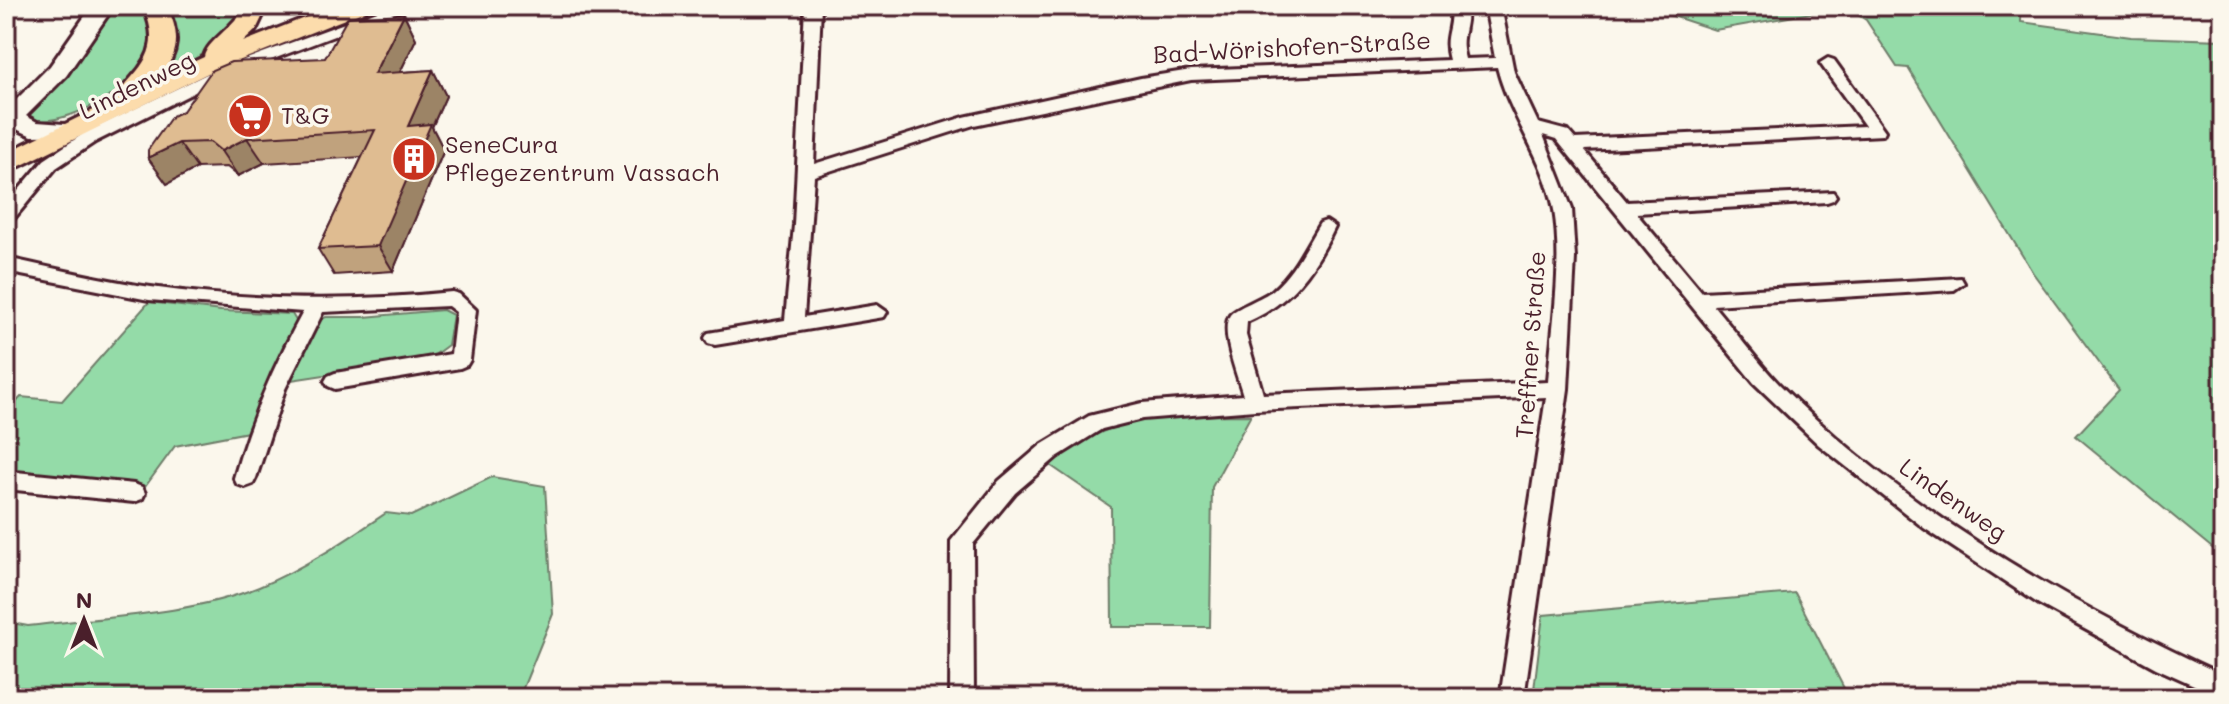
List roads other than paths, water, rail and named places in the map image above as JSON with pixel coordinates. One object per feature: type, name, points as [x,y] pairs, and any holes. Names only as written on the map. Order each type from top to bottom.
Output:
[{"type":"main road","points":[[70,130],[32,129],[9,121],[58,71],[103,6]]},
{"type":"main road","points":[[124,104],[161,58],[168,43],[164,24],[155,6]]},
{"type":"main road","points":[[199,68],[247,25],[253,11],[251,6]]},
{"type":"main road","points":[[6,164],[199,68],[357,6]]},
{"type":"street","name":"Lindenweg","points":[[6,217],[50,164],[89,138],[217,75],[405,6]]},
{"type":"street","points":[[794,324],[813,6]]},
{"type":"street","points":[[1458,6],[1460,22],[1452,41],[1458,64],[1503,62]]},
{"type":"street","name":"Treffner Straße","points":[[1493,6],[1503,62],[1563,209],[1566,258],[1558,389],[1512,698]]},
{"type":"street","name":"Lindenweg","points":[[1571,145],[1877,131],[1828,63]]},
{"type":"street","name":"Bad-Wörishofen-Straße","points":[[804,173],[970,121],[1141,83],[1191,75],[1458,64]]},
{"type":"street","name":"Lindenweg","points":[[1532,127],[1562,135],[1777,394],[1844,453],[1934,523],[2065,605],[2177,667],[2223,687]]},
{"type":"street","points":[[1622,208],[1827,196]]},
{"type":"street","points":[[1255,402],[1236,335],[1238,318],[1256,311],[1290,288],[1313,256],[1326,227]]},
{"type":"street","points":[[6,265],[168,296],[317,305],[405,305],[452,299],[466,310],[460,360],[335,381]]},
{"type":"street","points":[[1697,299],[1954,283]]},
{"type":"street","points":[[245,478],[255,439],[294,344],[317,305]]},
{"type":"street","points":[[715,338],[877,312]]},
{"type":"street","points":[[962,698],[962,541],[1007,487],[1049,451],[1096,422],[1142,411],[1255,402],[1558,389]]},
{"type":"street","points":[[6,480],[134,493]]},
{"type":"place","name":"T&G","points":[[250,116]]},
{"type":"place","name":"SeneCura Pflegezentrum Vassach","points":[[414,159]]}]
